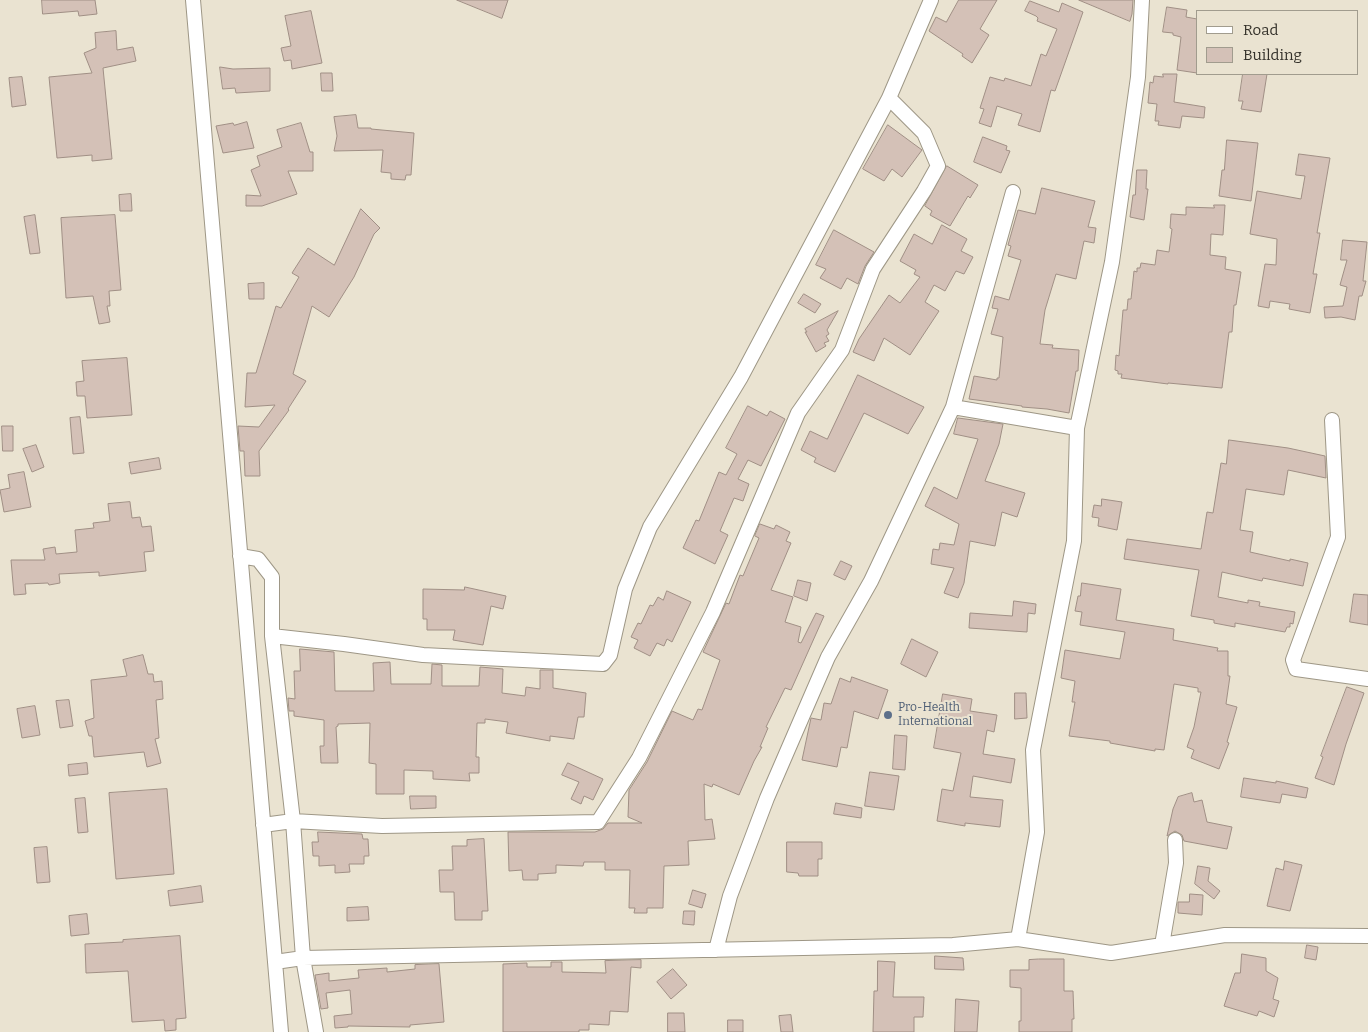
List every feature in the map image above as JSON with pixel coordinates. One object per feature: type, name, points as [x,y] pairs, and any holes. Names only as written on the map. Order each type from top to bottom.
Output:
[{"type":"street","points":[[193,0],[281,1032]]},
{"type":"street","points":[[272,636],[424,655],[603,664],[610,655],[625,589],[650,527],[741,377],[889,98],[930,0]]},
{"type":"street","points":[[1018,938],[1037,832],[1033,750],[1074,541],[1077,428],[1113,252],[1138,77],[1142,0]]},
{"type":"street","points":[[263,825],[293,821],[382,826],[598,822],[639,758],[713,612],[798,413],[842,350],[873,270],[938,166],[924,133],[889,98]]},
{"type":"street","points":[[716,950],[730,896],[767,798],[828,657],[871,581],[953,407],[1013,192]]},
{"type":"street","points":[[953,407],[1077,428]]},
{"type":"street","points":[[1332,420],[1338,537],[1293,660],[1296,669],[1368,679]]},
{"type":"street","points":[[240,556],[258,559],[272,577],[272,636],[293,821],[303,958],[316,1032]]},
{"type":"street","points":[[1162,945],[1176,863],[1175,840]]},
{"type":"street","points":[[275,962],[303,958],[953,945],[1018,938],[1111,953],[1225,935],[1368,936]]},
{"type":"building","points":[[42,0],[95,0],[97,14],[79,16],[78,11],[43,14]]},
{"type":"building","points":[[457,0],[508,0],[502,18]]},
{"type":"building","points":[[959,0],[997,0],[980,29],[989,35],[972,63],[962,56],[963,54],[929,31],[936,17],[946,22]]},
{"type":"building","points":[[1079,0],[1133,0],[1130,21]]},
{"type":"building","points":[[1030,1],[1059,12],[1062,3],[1083,12],[1055,91],[1051,90],[1040,132],[1018,125],[1022,114],[997,106],[991,127],[979,123],[984,109],[980,108],[990,77],[1004,81],[1005,78],[1031,86],[1041,54],[1046,56],[1057,29],[1037,21],[1038,18],[1036,16],[1025,11]]},
{"type":"building","points":[[1167,7],[1187,10],[1186,17],[1196,19],[1196,73],[1177,70],[1181,37],[1173,35],[1173,33],[1163,32]]},
{"type":"building","points":[[311,11],[322,63],[292,69],[291,60],[284,61],[281,48],[291,46],[285,16]]},
{"type":"building","points":[[116,31],[117,50],[133,47],[136,61],[103,68],[112,159],[92,161],[92,155],[57,158],[49,77],[92,73],[84,53],[96,48],[95,33]]},
{"type":"building","points":[[220,67],[233,69],[270,68],[270,91],[236,93],[235,88],[223,89]]},
{"type":"building","points":[[321,73],[332,73],[333,91],[322,91]]},
{"type":"building","points":[[1163,74],[1177,74],[1174,102],[1205,107],[1204,118],[1182,116],[1180,128],[1158,125],[1159,121],[1155,121],[1157,104],[1148,103],[1150,82],[1153,83],[1154,76],[1163,77]]},
{"type":"building","points":[[1243,75],[1267,75],[1261,112],[1241,109],[1243,101],[1239,101]]},
{"type":"building","points":[[22,77],[26,105],[12,107],[9,78]]},
{"type":"building","points":[[356,115],[358,128],[414,133],[411,175],[406,175],[405,180],[391,179],[391,173],[381,172],[383,150],[334,151],[337,136],[334,117]]},
{"type":"building","points":[[247,122],[254,148],[223,153],[216,126]]},
{"type":"building","points":[[301,123],[310,152],[313,152],[313,171],[288,171],[297,194],[262,206],[246,206],[246,195],[261,196],[251,170],[260,166],[257,156],[282,147],[277,130]]},
{"type":"building","points":[[888,125],[922,150],[902,177],[892,169],[884,181],[863,169]]},
{"type":"building","points":[[983,137],[1007,146],[1006,150],[1010,151],[1001,173],[974,162]]},
{"type":"building","points":[[1227,140],[1258,143],[1251,201],[1219,196]]},
{"type":"building","points":[[1299,154],[1330,158],[1317,233],[1320,233],[1313,274],[1317,274],[1310,313],[1289,309],[1290,304],[1270,301],[1269,308],[1258,306],[1265,264],[1276,265],[1277,239],[1250,234],[1257,191],[1301,199],[1305,176],[1296,175]]},
{"type":"building","points":[[947,166],[978,185],[970,198],[968,196],[950,226],[930,215],[932,211],[925,206]]},
{"type":"building","points":[[1137,170],[1147,170],[1146,189],[1148,189],[1144,220],[1130,217],[1133,195],[1135,195]]},
{"type":"building","points":[[1042,188],[1095,201],[1088,227],[1096,228],[1094,243],[1084,241],[1076,279],[1056,274],[1045,310],[1040,344],[1053,345],[1052,348],[1079,350],[1078,371],[1076,371],[1069,413],[969,399],[974,376],[997,380],[999,378],[1003,337],[991,334],[998,309],[992,308],[995,296],[1009,300],[1021,260],[1008,256],[1011,246],[1008,245],[1018,210],[1035,214]]},
{"type":"building","points":[[131,194],[132,211],[120,211],[119,195]]},
{"type":"building","points":[[1214,205],[1225,205],[1223,235],[1211,234],[1210,255],[1226,257],[1225,269],[1241,272],[1236,305],[1234,305],[1232,332],[1229,332],[1222,388],[1121,378],[1122,374],[1118,374],[1118,371],[1115,370],[1116,355],[1119,356],[1123,310],[1127,310],[1128,299],[1131,299],[1134,271],[1137,272],[1137,268],[1140,268],[1141,263],[1155,265],[1157,250],[1169,252],[1172,229],[1170,228],[1171,214],[1186,215],[1186,207],[1214,208]]},
{"type":"building","points":[[361,209],[380,228],[374,234],[354,277],[329,317],[312,306],[293,374],[306,381],[289,410],[259,451],[260,476],[245,476],[244,451],[240,451],[238,426],[259,427],[275,405],[245,407],[247,373],[256,373],[276,306],[281,308],[299,277],[292,273],[308,248],[334,265]]},
{"type":"building","points":[[35,215],[40,253],[30,254],[24,217]]},
{"type":"building","points":[[115,215],[121,290],[109,291],[110,306],[107,306],[110,322],[99,324],[93,296],[66,298],[61,218]]},
{"type":"building","points":[[942,225],[967,239],[961,251],[973,257],[964,274],[956,271],[945,291],[934,285],[925,302],[939,311],[910,355],[884,338],[874,361],[853,352],[859,339],[889,295],[900,303],[920,277],[914,274],[916,270],[900,261],[914,234],[932,244]]},
{"type":"building","points":[[834,230],[874,252],[865,266],[858,284],[847,278],[841,289],[820,278],[826,269],[816,265]]},
{"type":"building","points":[[1343,240],[1367,242],[1363,281],[1366,281],[1362,296],[1359,296],[1355,320],[1341,317],[1325,318],[1324,307],[1343,306],[1347,287],[1340,285],[1347,260],[1341,260]]},
{"type":"building","points":[[264,283],[264,299],[249,299],[248,284]]},
{"type":"building","points":[[804,294],[821,304],[815,313],[798,303]]},
{"type":"building","points":[[838,311],[827,330],[829,334],[826,336],[829,341],[824,343],[826,346],[816,352],[805,329]]},
{"type":"building","points":[[127,358],[132,415],[87,418],[85,396],[77,396],[76,382],[84,381],[82,361]]},
{"type":"building","points":[[858,375],[924,407],[908,434],[864,413],[835,472],[814,462],[816,458],[801,450],[810,431],[827,439]]},
{"type":"building","points":[[748,406],[767,416],[770,411],[785,419],[761,466],[748,460],[738,479],[749,484],[743,501],[734,498],[720,531],[728,535],[715,564],[683,548],[696,520],[699,521],[719,472],[726,475],[737,454],[726,448]]},
{"type":"building","points":[[80,417],[84,453],[73,454],[70,418]]},
{"type":"building","points":[[958,418],[1003,424],[999,444],[985,481],[1025,493],[1017,517],[1002,512],[995,546],[970,541],[964,583],[958,598],[944,593],[954,568],[931,564],[933,549],[939,550],[940,543],[954,545],[959,524],[925,506],[934,487],[957,499],[978,439],[954,434]]},
{"type":"building","points":[[2,426],[13,426],[13,451],[3,451]]},
{"type":"building","points":[[1229,440],[1288,448],[1325,456],[1326,478],[1288,470],[1284,495],[1246,489],[1240,530],[1253,532],[1250,552],[1308,563],[1303,586],[1263,578],[1262,581],[1222,572],[1218,597],[1248,603],[1248,600],[1260,602],[1259,606],[1295,612],[1293,624],[1290,623],[1290,627],[1287,627],[1285,632],[1235,623],[1235,627],[1214,623],[1214,620],[1191,616],[1199,570],[1124,559],[1127,539],[1201,549],[1207,512],[1213,513],[1221,463],[1226,464]]},
{"type":"building","points":[[36,445],[44,467],[32,472],[23,449]]},
{"type":"building","points":[[159,458],[161,469],[131,474],[129,463]]},
{"type":"building","points":[[24,472],[31,507],[4,512],[0,490],[10,488],[8,475]]},
{"type":"building","points":[[1102,499],[1122,502],[1117,530],[1098,526],[1099,518],[1092,517],[1094,505],[1101,506]]},
{"type":"building","points":[[130,502],[132,518],[140,517],[142,527],[151,526],[154,551],[144,552],[146,571],[99,576],[99,572],[59,574],[60,583],[49,585],[48,583],[25,584],[26,594],[14,595],[11,560],[45,560],[43,549],[55,547],[56,554],[77,552],[75,530],[94,528],[93,523],[110,521],[108,504]]},
{"type":"building","points":[[760,524],[774,529],[776,525],[790,532],[786,541],[791,543],[771,590],[793,597],[785,622],[801,627],[798,642],[801,643],[816,613],[824,616],[791,690],[785,688],[766,727],[768,728],[760,747],[762,747],[739,795],[713,784],[712,787],[704,784],[705,820],[712,819],[715,839],[688,841],[689,865],[664,866],[663,908],[647,908],[647,913],[634,913],[635,908],[629,908],[630,870],[605,870],[605,862],[584,862],[583,866],[556,865],[556,873],[538,874],[538,880],[523,880],[522,870],[509,871],[508,832],[595,832],[603,829],[608,823],[642,823],[628,817],[629,790],[647,762],[672,711],[693,720],[698,709],[702,710],[720,660],[703,652],[726,603],[729,604],[740,575],[743,576],[759,538],[755,536]]},
{"type":"building","points":[[841,561],[852,566],[845,580],[834,575]]},
{"type":"building","points":[[798,580],[811,583],[807,601],[794,596]]},
{"type":"building","points":[[1082,583],[1121,589],[1116,620],[1174,629],[1173,640],[1218,648],[1217,651],[1228,651],[1228,676],[1230,676],[1226,704],[1237,707],[1227,742],[1229,743],[1219,769],[1191,758],[1194,750],[1187,747],[1194,727],[1201,692],[1198,692],[1198,688],[1174,684],[1164,750],[1155,749],[1155,751],[1110,743],[1110,741],[1069,736],[1075,702],[1072,702],[1075,681],[1061,678],[1065,650],[1120,659],[1125,632],[1080,625],[1082,612],[1075,611]]},
{"type":"building","points":[[465,587],[506,596],[503,609],[491,606],[483,645],[453,640],[455,630],[427,630],[427,619],[423,619],[423,589],[464,590]]},
{"type":"building","points":[[667,591],[691,602],[672,642],[667,639],[664,646],[657,643],[650,656],[634,648],[638,640],[631,637],[638,623],[641,624],[650,605],[653,606],[658,597],[663,600]]},
{"type":"building","points":[[1354,594],[1368,595],[1368,625],[1350,622]]},
{"type":"building","points":[[1014,601],[1036,604],[1035,614],[1028,613],[1027,632],[969,628],[970,613],[1012,616]]},
{"type":"building","points":[[912,639],[938,652],[926,677],[901,664]]},
{"type":"building","points":[[300,649],[334,652],[335,691],[374,691],[373,663],[390,662],[391,684],[431,684],[432,664],[442,665],[442,686],[479,686],[480,667],[503,669],[502,693],[525,696],[526,687],[540,689],[540,670],[553,670],[553,688],[586,693],[584,717],[578,717],[574,739],[550,736],[550,741],[506,733],[508,722],[485,719],[485,723],[477,723],[476,757],[479,757],[479,773],[469,773],[470,781],[433,779],[433,771],[404,770],[404,794],[376,794],[376,764],[369,763],[370,723],[338,724],[336,727],[338,763],[321,763],[320,746],[324,746],[324,720],[294,716],[294,711],[289,711],[288,698],[295,699],[294,671],[300,671]]},
{"type":"building","points":[[143,655],[148,674],[153,674],[154,682],[162,681],[163,699],[156,700],[159,738],[155,739],[161,763],[147,767],[144,752],[94,757],[92,736],[89,736],[85,721],[94,718],[91,680],[127,676],[123,660]]},
{"type":"building","points":[[852,677],[888,690],[878,719],[854,711],[847,748],[841,747],[837,767],[802,760],[811,718],[821,720],[824,703],[831,704],[840,678],[850,682]]},
{"type":"building","points":[[1347,687],[1364,693],[1334,785],[1315,778],[1323,757],[1321,756]]},
{"type":"building","points":[[1015,693],[1026,693],[1027,718],[1015,719]]},
{"type":"building","points":[[943,694],[972,699],[970,711],[997,715],[994,732],[987,730],[983,754],[1015,759],[1011,783],[973,776],[970,797],[1003,800],[1000,827],[965,823],[965,826],[937,821],[942,789],[953,791],[961,753],[934,748]]},
{"type":"building","points":[[69,700],[73,726],[60,728],[56,701]]},
{"type":"building","points":[[35,706],[40,735],[22,738],[17,709]]},
{"type":"building","points":[[895,735],[907,736],[905,770],[893,769]]},
{"type":"building","points":[[87,763],[88,774],[69,776],[68,765]]},
{"type":"building","points":[[568,763],[603,779],[593,800],[584,796],[581,804],[571,799],[579,782],[562,775]]},
{"type":"building","points":[[870,772],[899,776],[894,810],[865,806]]},
{"type":"building","points":[[1244,778],[1276,783],[1276,781],[1308,788],[1306,798],[1282,794],[1280,803],[1241,797]]},
{"type":"building","points":[[167,789],[174,874],[116,879],[109,793]]},
{"type":"building","points":[[1192,793],[1194,802],[1202,800],[1207,822],[1232,827],[1227,849],[1184,841],[1182,835],[1175,831],[1167,836],[1173,809],[1178,797]]},
{"type":"building","points":[[410,796],[436,796],[436,808],[411,809]]},
{"type":"building","points":[[85,798],[88,832],[78,833],[75,799]]},
{"type":"building","points":[[836,803],[862,808],[861,818],[834,814]]},
{"type":"building","points":[[318,832],[362,834],[363,839],[368,839],[369,856],[364,856],[364,864],[349,864],[350,872],[335,873],[335,865],[319,866],[319,856],[313,856],[312,842],[318,842]]},
{"type":"building","points":[[484,839],[488,911],[482,911],[482,920],[455,920],[454,892],[440,892],[439,870],[453,870],[452,846],[467,846],[467,840]]},
{"type":"building","points":[[787,842],[822,842],[822,859],[818,859],[818,876],[799,876],[798,873],[787,872]]},
{"type":"building","points":[[47,847],[50,882],[37,883],[34,848]]},
{"type":"building","points":[[1285,861],[1302,865],[1290,911],[1267,906],[1276,868],[1283,870]]},
{"type":"building","points":[[1198,866],[1210,868],[1208,881],[1220,891],[1214,899],[1195,884]]},
{"type":"building","points":[[201,886],[203,902],[170,906],[168,891]]},
{"type":"building","points":[[693,890],[706,894],[702,908],[689,904]]},
{"type":"building","points":[[1190,894],[1203,895],[1202,915],[1178,913],[1178,902],[1189,902]]},
{"type":"building","points":[[368,907],[369,920],[347,921],[347,908]]},
{"type":"building","points":[[684,911],[695,911],[694,925],[683,924]]},
{"type":"building","points":[[87,914],[89,934],[71,936],[69,916]]},
{"type":"building","points":[[180,936],[186,1018],[176,1019],[176,1030],[165,1031],[164,1020],[132,1022],[128,971],[86,973],[85,944]]},
{"type":"building","points":[[1307,945],[1318,947],[1316,960],[1305,958]]},
{"type":"building","points":[[1242,954],[1266,958],[1266,971],[1278,978],[1273,999],[1279,1001],[1274,1017],[1259,1011],[1257,1016],[1224,1006],[1235,973],[1240,973]]},
{"type":"building","points":[[935,956],[963,958],[964,970],[935,969]]},
{"type":"building","points":[[1064,959],[1064,991],[1073,991],[1074,1019],[1072,1019],[1072,1032],[1019,1032],[1021,988],[1010,987],[1010,970],[1029,970],[1029,960]]},
{"type":"building","points":[[641,960],[641,968],[631,967],[628,1012],[610,1011],[609,1025],[589,1024],[589,1030],[579,1030],[579,1032],[503,1032],[503,964],[527,963],[527,967],[551,967],[551,962],[562,962],[562,972],[606,973],[605,961]]},
{"type":"building","points":[[878,961],[895,962],[893,997],[924,997],[923,1017],[914,1017],[914,1032],[873,1032],[874,991],[877,991]]},
{"type":"building","points":[[439,964],[444,1022],[410,1025],[410,1027],[348,1026],[335,1028],[334,1016],[352,1014],[350,990],[326,993],[328,1008],[321,1009],[315,975],[329,973],[329,981],[359,978],[358,970],[387,968],[387,972],[415,969],[415,965]]},
{"type":"building","points":[[673,969],[687,985],[671,999],[657,982]]},
{"type":"building","points":[[956,999],[979,1001],[977,1032],[955,1032]]},
{"type":"building","points":[[668,1013],[684,1013],[685,1032],[668,1032]]},
{"type":"building","points":[[791,1015],[793,1032],[781,1032],[779,1016]]},
{"type":"building","points":[[728,1020],[743,1020],[743,1032],[728,1032]]},
{"type":"place","name":"Pro-Health International","points":[[888,715]]}]
